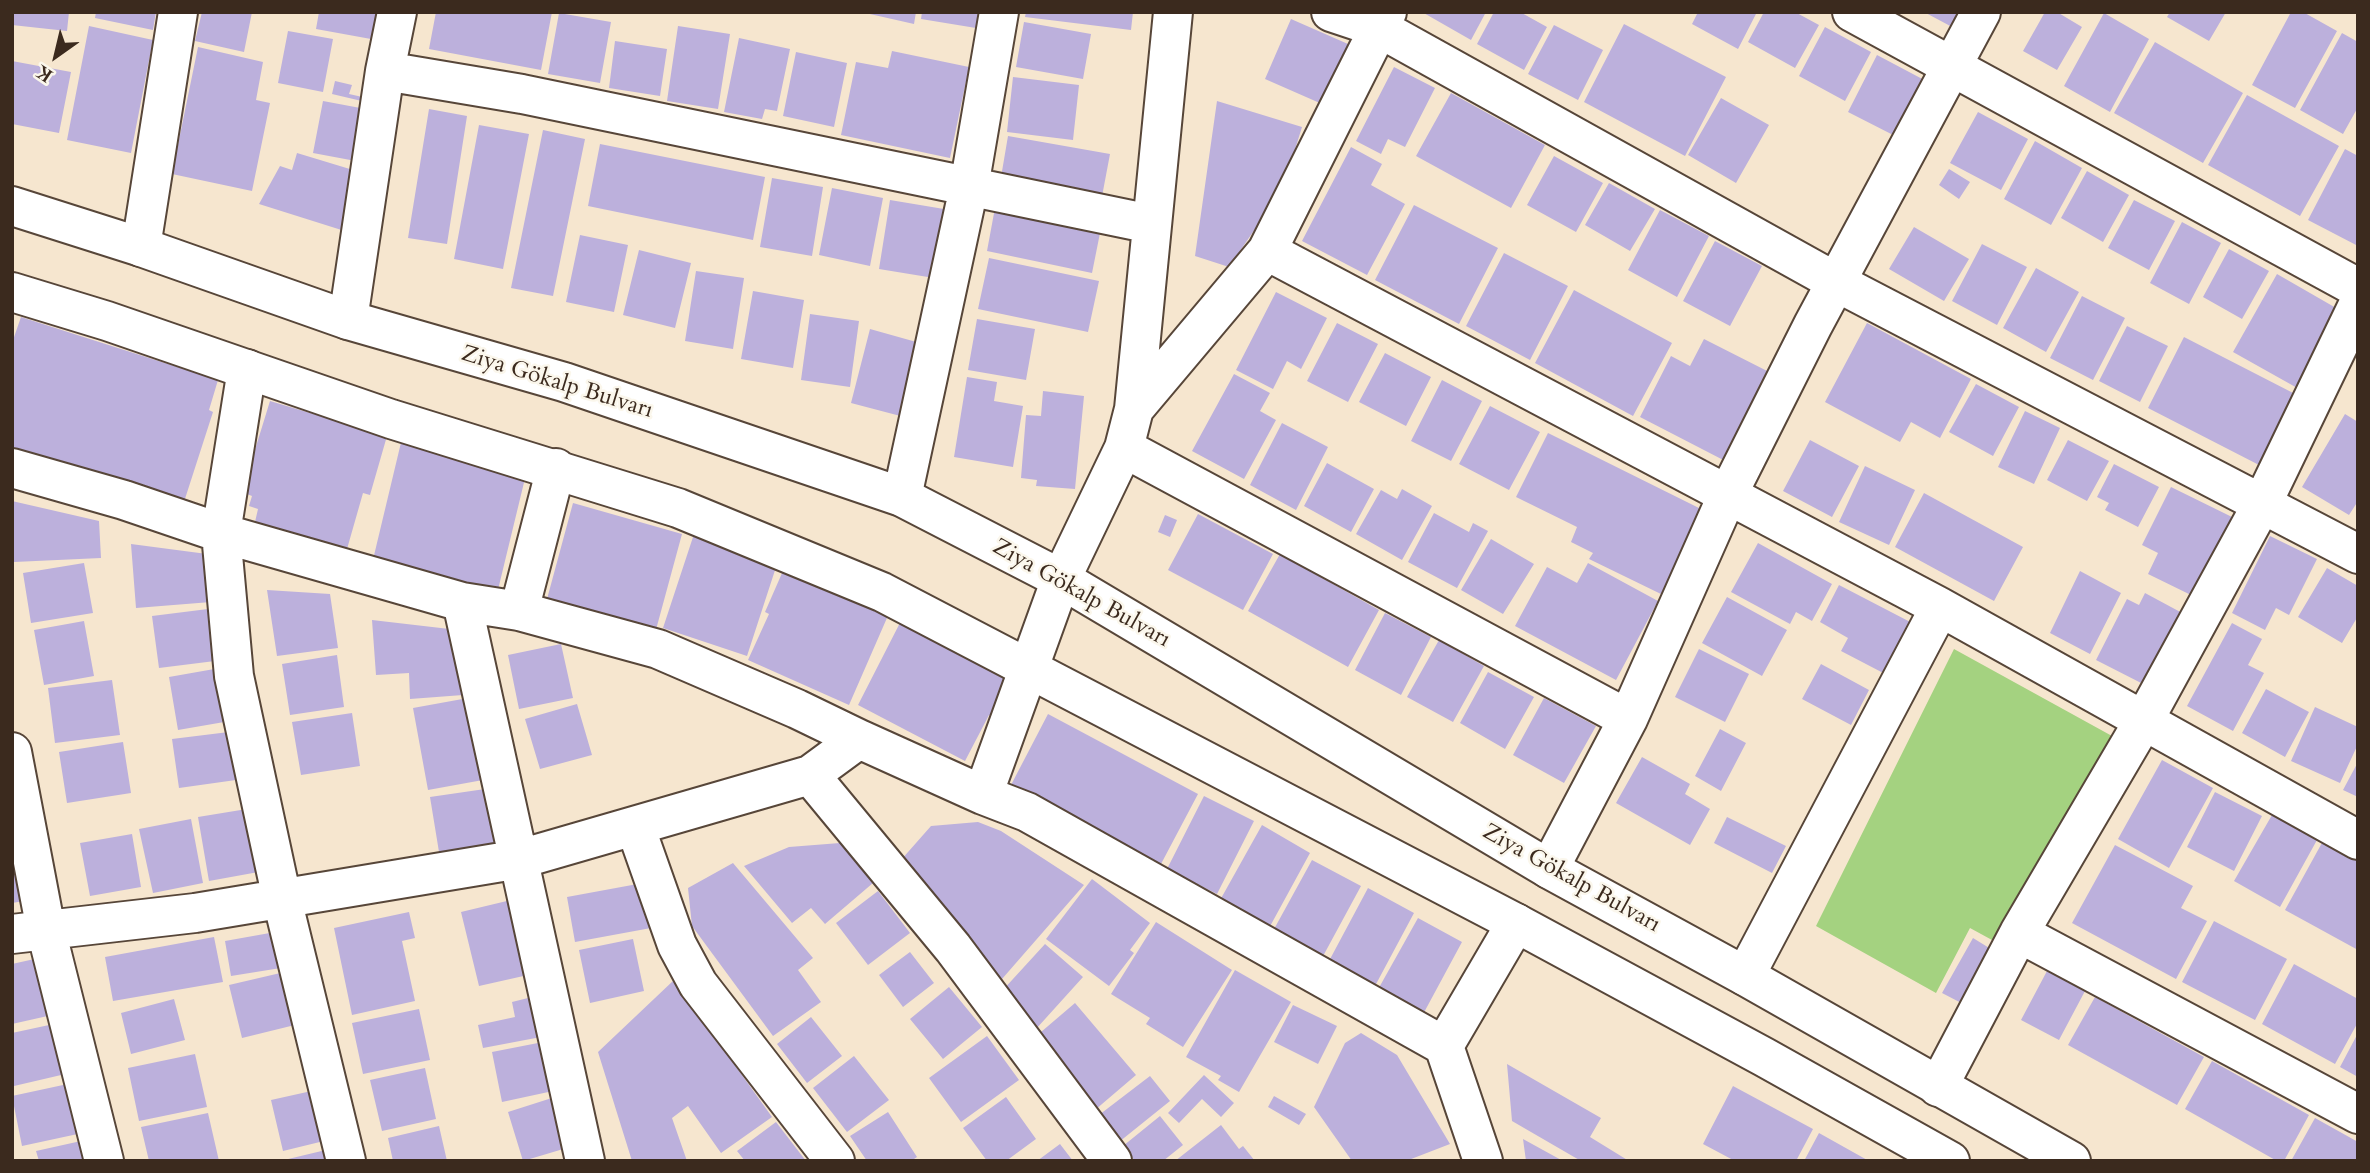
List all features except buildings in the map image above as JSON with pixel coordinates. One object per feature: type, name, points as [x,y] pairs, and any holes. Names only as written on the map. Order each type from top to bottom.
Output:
[{"type":"street","points":[[141,247],[178,12]]},
{"type":"street","points":[[348,320],[384,71],[397,12]]},
{"type":"street","points":[[902,497],[969,187],[999,12]]},
{"type":"street","points":[[983,795],[1061,579],[1124,448],[1134,409],[1173,12]]},
{"type":"street","points":[[1331,12],[1383,20],[1836,282],[2261,506],[2358,554]]},
{"type":"street","points":[[1852,12],[2358,288]]},
{"type":"street","points":[[1549,869],[1628,719],[1728,494],[1836,282],[1982,12]]},
{"type":"street","points":[[1134,409],[1267,251],[1383,20]]},
{"type":"street","points":[[384,71],[522,94],[1151,224]]},
{"type":"street","name":"Ziya Gökalp Bulvarı","points":[[12,206],[141,247],[348,320],[564,382],[902,497],[1061,579],[1549,869],[1745,976],[2071,1161]]},
{"type":"street","points":[[1267,251],[1940,607],[2358,840]]},
{"type":"street","points":[[12,292],[107,321],[391,419],[678,508],[882,592],[1516,923],[1765,1056],[1950,1161]]},
{"type":"street","points":[[1938,1087],[2020,933],[2143,722],[2261,506],[2358,305]]},
{"type":"street","points":[[247,369],[221,533],[234,676],[282,899],[346,1161]]},
{"type":"street","points":[[1124,448],[1628,719]]},
{"type":"street","points":[[12,468],[124,500],[221,533],[462,602],[519,611],[658,649],[797,709],[983,795],[1027,812],[1444,1045],[1483,1161]]},
{"type":"street","points":[[519,611],[556,468]]},
{"type":"street","points":[[462,602],[585,1161]]},
{"type":"street","points":[[1745,976],[1940,607]]},
{"type":"street","points":[[29,932],[195,913],[520,859],[810,775],[859,739]]},
{"type":"street","points":[[12,752],[29,932],[104,1161]]},
{"type":"street","points":[[810,775],[953,948],[1112,1161]]},
{"type":"street","points":[[635,826],[677,945],[698,984],[835,1161]]},
{"type":"street","points":[[1444,1045],[1516,923]]},
{"type":"street","points":[[2020,933],[2358,1114]]},
{"type":"green space","points":[[1954,649],[2112,736],[2003,946],[1970,928],[1936,993],[1816,926]]}]
